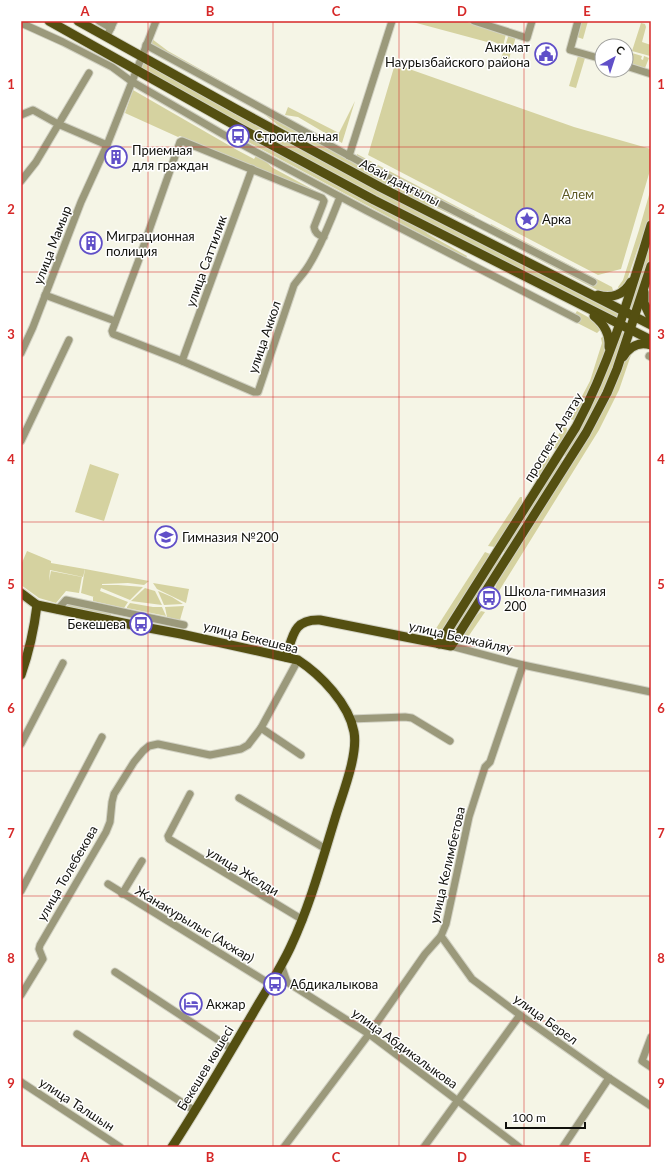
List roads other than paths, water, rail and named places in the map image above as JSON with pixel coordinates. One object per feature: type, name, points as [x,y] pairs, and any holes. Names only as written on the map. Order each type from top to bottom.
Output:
[{"type":"main road","points":[[49,21],[374,200],[651,340]]},
{"type":"main road","name":"Абай даңғылы","points":[[78,21],[110,28],[141,56],[199,89],[380,187],[651,325]]},
{"type":"main road","name":"проспект Алатау","points":[[439,644],[576,427],[589,402],[605,365],[624,311],[651,225]]},
{"type":"main road","name":"проспект Алатау","points":[[451,646],[586,433],[607,393],[617,369],[651,266]]},
{"type":"main road","points":[[584,291],[602,296],[617,295],[628,287],[637,270]]},
{"type":"main road","points":[[648,275],[644,303],[651,318]]},
{"type":"main road","points":[[578,304],[598,319],[608,332],[610,346],[605,365]]},
{"type":"main road","points":[[617,369],[625,355],[634,346],[647,344],[651,345]]},
{"type":"main road","points":[[557,456],[568,461]]},
{"type":"main road","points":[[497,553],[508,557]]},
{"type":"main road","points":[[21,593],[37,605],[34,630],[27,659],[21,675]]},
{"type":"main road","name":"улица Бекешева","points":[[37,605],[286,657],[298,660],[309,667],[333,691],[350,718],[354,733],[354,749],[350,771],[326,849]]},
{"type":"main road","name":"улица Белжайляу","points":[[286,657],[295,631],[300,624],[309,620],[320,620],[451,646]]},
{"type":"main road","name":"Бекешев көшесі","points":[[172,1147],[195,1111],[281,965],[303,920],[326,849]]},
{"type":"street","points":[[99,21],[110,28]]},
{"type":"street","name":"улица Мамыр","points":[[21,353],[33,327],[156,21]]},
{"type":"street","points":[[350,156],[392,21]]},
{"type":"street","points":[[474,21],[527,38],[532,21]]},
{"type":"street","points":[[578,21],[570,50],[594,57]]},
{"type":"street","points":[[21,23],[112,67],[131,81],[226,136],[340,197],[577,319]]},
{"type":"street","points":[[146,45],[350,156],[593,282]]},
{"type":"street","points":[[634,69],[651,74]]},
{"type":"street","points":[[21,180],[36,162],[89,73]]},
{"type":"street","points":[[199,89],[205,78]]},
{"type":"street","points":[[186,112],[192,101]]},
{"type":"street","points":[[21,115],[33,110],[58,124],[107,145]]},
{"type":"street","points":[[182,361],[113,334],[112,331],[180,142],[184,141],[322,198],[324,201],[314,227],[319,236],[324,237],[340,197]]},
{"type":"street","name":"улица Саттилик","points":[[182,361],[252,169]]},
{"type":"street","points":[[480,238],[485,226]]},
{"type":"street","name":"улица Аккол","points":[[182,361],[254,392],[258,392],[294,285],[308,267],[324,237]]},
{"type":"street","points":[[468,263],[474,251]]},
{"type":"street","points":[[46,295],[115,321]]},
{"type":"street","points":[[21,441],[69,340]]},
{"type":"street","points":[[57,610],[66,600],[184,625]]},
{"type":"street","name":"улица Белжайляу","points":[[451,646],[523,665],[651,692]]},
{"type":"street","points":[[298,660],[261,728],[301,755]]},
{"type":"street","points":[[21,744],[63,663]]},
{"type":"street","name":"улица Келимбетова","points":[[284,1147],[369,1034],[425,954],[442,936],[446,924],[469,817],[485,767],[490,762],[523,665]]},
{"type":"street","points":[[350,718],[405,716],[412,718],[450,741]]},
{"type":"street","name":"улица Толебекова","points":[[22,991],[42,961],[39,949],[40,945],[106,832],[110,822],[114,794],[134,762],[149,746],[158,744],[210,754],[225,753],[241,749],[248,745],[261,728]]},
{"type":"street","points":[[21,891],[102,737]]},
{"type":"street","name":"улица Желди","points":[[190,794],[168,836],[168,839],[303,920]]},
{"type":"street","points":[[239,798],[326,849]]},
{"type":"street","points":[[122,894],[142,861]]},
{"type":"street","name":"Жанакурылыс (Акжар)","points":[[108,884],[270,984]]},
{"type":"street","name":"улица Берел","points":[[442,936],[472,979],[520,1015],[651,1106]]},
{"type":"street","name":"улица Абдикалыкова","points":[[281,965],[287,982],[369,1034],[520,1147]]},
{"type":"street","points":[[115,972],[232,1049]]},
{"type":"street","points":[[424,1147],[520,1015]]},
{"type":"street","points":[[77,1034],[195,1111]]},
{"type":"street","points":[[651,1036],[642,1061],[651,1067]]},
{"type":"street","points":[[563,1147],[609,1078]]},
{"type":"street","name":"улица Талшын","points":[[21,1082],[120,1147]]},
{"type":"place","name":"Акимат Наурызбайского района","points":[[546,54]]},
{"type":"place","name":"Строительная","points":[[238,136]]},
{"type":"place","name":"Приемная для граждан","points":[[116,157]]},
{"type":"place","name":"Арка","points":[[527,219]]},
{"type":"place","name":"Миграционная полиция","points":[[91,243]]},
{"type":"place","name":"Гимназия №200","points":[[166,537]]},
{"type":"place","name":"Школа-гимназия 200","points":[[489,598]]},
{"type":"place","name":"Бекешева","points":[[141,624]]},
{"type":"place","name":"Абдикалыкова","points":[[275,984]]},
{"type":"place","name":"Акжар","points":[[191,1004]]},
{"type":"park label","name":"Алем","points":[[578,194]]}]
